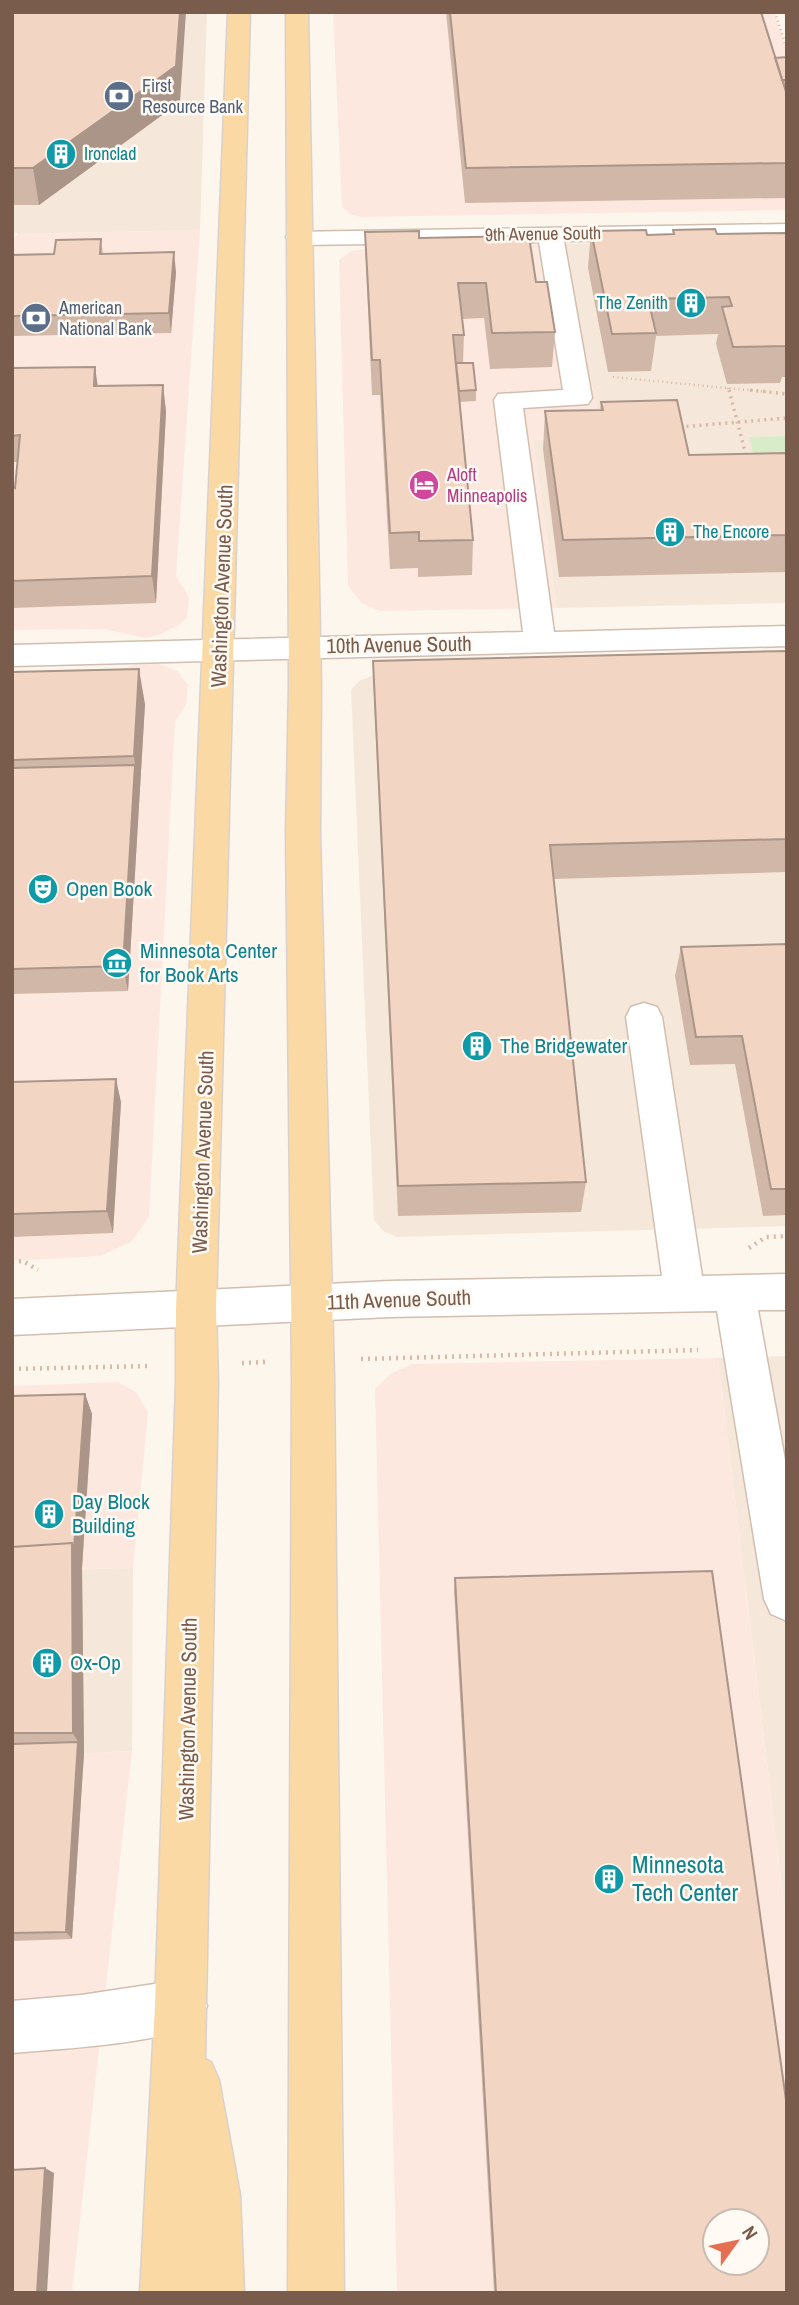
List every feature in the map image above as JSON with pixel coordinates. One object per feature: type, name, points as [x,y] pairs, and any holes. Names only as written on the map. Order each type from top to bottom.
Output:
[{"type":"main road","name":"Washington Avenue South","points":[[168,2293],[181,2006],[197,1364],[196,1309],[239,12]]},
{"type":"main road","points":[[297,12],[303,834],[312,1361],[316,2293]]},
{"type":"main road","points":[[181,2006],[213,2195],[216,2293]]},
{"type":"street","name":"9th Avenue South","points":[[299,237],[787,231]]},
{"type":"street","points":[[540,642],[508,400],[578,398],[550,234]]},
{"type":"street","name":"10th Avenue South","points":[[12,656],[787,636]]},
{"type":"street","points":[[644,1017],[685,1294]]},
{"type":"street","name":"11th Avenue South","points":[[12,1317],[311,1303],[787,1292]]},
{"type":"street","points":[[735,1294],[787,1599]]},
{"type":"street","points":[[12,2027],[81,2021],[181,2006]]},
{"type":"path","points":[[775,12],[787,50]]},
{"type":"path","points":[[574,372],[787,394]]},
{"type":"path","points":[[728,388],[747,459]]},
{"type":"path","points":[[675,428],[787,418]]},
{"type":"path","points":[[12,1369],[746,1349]]},
{"type":"shaded area","name":"Ironclad","points":[[12,12],[207,12],[200,230],[18,234],[12,231]]},
{"type":"shaded area","points":[[333,12],[774,12],[787,51],[787,210],[361,217],[350,214],[342,207]]},
{"type":"shaded area","points":[[200,230],[176,576],[189,597],[187,618],[159,635],[144,638],[104,629],[12,630],[12,239],[18,234]]},
{"type":"shaded area","points":[[787,239],[787,603],[557,608],[533,440],[602,437],[562,244]]},
{"type":"shaded area","points":[[562,244],[603,438],[533,440],[557,608],[379,611],[362,603],[348,586],[339,260],[351,251],[366,249]]},
{"type":"shaded area","points":[[787,657],[787,1226],[397,1237],[383,1231],[374,1220],[351,690],[359,681],[376,674]]},
{"type":"shaded area","points":[[139,663],[157,663],[177,671],[188,685],[186,705],[175,722],[149,1217],[131,1242],[100,1256],[12,1261],[12,678],[99,677]]},
{"type":"shaded area","points":[[787,1356],[787,1928],[718,1358]]},
{"type":"shaded area","points":[[718,1358],[787,1928],[787,2293],[397,2293],[375,1389],[390,1374],[412,1364]]},
{"type":"shaded area","points":[[118,1382],[137,1393],[148,1413],[133,1568],[12,1571],[12,1386]]},
{"type":"shaded area","points":[[133,1568],[132,1751],[12,1757],[12,1571]]},
{"type":"shaded area","points":[[132,1751],[72,2293],[12,2293],[12,1757]]},
{"type":"green space","points":[[787,436],[787,459],[755,460],[749,437]]},
{"type":"building","name":"Ironclad","points":[[12,12],[180,12],[176,66],[33,168],[12,168]]},
{"type":"building","points":[[450,12],[761,12],[787,95],[787,163],[466,168]]},
{"type":"building","points":[[787,57],[787,80],[782,80],[775,58]]},
{"type":"building","points":[[715,229],[717,234],[787,233],[787,346],[733,347],[722,307],[732,306],[729,297],[648,299],[656,333],[612,334],[591,231],[646,230],[647,235],[674,234],[673,230]]},
{"type":"building","name":"Aloft Minneapolis","points":[[419,231],[419,238],[529,236],[536,282],[547,282],[555,332],[492,333],[486,283],[458,283],[464,335],[453,335],[473,540],[419,541],[419,532],[390,533],[380,360],[372,360],[365,232]]},
{"type":"building","points":[[101,239],[100,254],[174,252],[169,313],[12,316],[12,255],[54,254],[56,240]]},
{"type":"building","points":[[456,363],[473,363],[476,390],[459,391]]},
{"type":"building","points":[[95,367],[94,386],[163,385],[152,576],[12,581],[12,486],[15,488],[20,435],[12,436],[12,368]]},
{"type":"building","name":"The Encore","points":[[677,400],[689,455],[787,453],[787,535],[563,540],[545,411],[603,410],[601,402]]},
{"type":"building","name":"The Bridgewater","points":[[787,651],[787,839],[550,845],[586,1182],[398,1186],[373,661]]},
{"type":"building","points":[[139,669],[134,756],[12,760],[12,672]]},
{"type":"building","points":[[135,765],[123,966],[12,969],[12,768]]},
{"type":"building","points":[[787,944],[787,1189],[771,1189],[742,1036],[696,1037],[681,947]]},
{"type":"building","points":[[116,1079],[107,1211],[12,1214],[12,1082]]},
{"type":"building","name":"Day Block Building","points":[[85,1394],[74,1550],[72,1543],[12,1547],[12,1396]]},
{"type":"building","name":"Ox-Op","points":[[72,1543],[73,1733],[12,1733],[12,1547]]},
{"type":"building","name":"Minnesota Tech Center","points":[[712,1571],[787,2107],[787,2293],[496,2293],[455,1578]]},
{"type":"building","points":[[78,1742],[66,1932],[12,1933],[12,1744]]},
{"type":"building","points":[[45,2168],[37,2293],[12,2293],[12,2170]]},
{"type":"place","name":"First Resource Bank","points":[[119,96]]},
{"type":"place","name":"Ironclad","points":[[61,154]]},
{"type":"place","name":"The Zenith","points":[[691,303]]},
{"type":"place","name":"American National Bank","points":[[36,318]]},
{"type":"place","name":"Aloft Minneapolis","points":[[424,485]]},
{"type":"place","name":"The Encore","points":[[670,532]]},
{"type":"place","name":"Open Book","points":[[43,889]]},
{"type":"place","name":"Minnesota Center for Book Arts","points":[[117,963]]},
{"type":"place","name":"The Bridgewater","points":[[477,1046]]},
{"type":"place","name":"Day Block Building","points":[[49,1514]]},
{"type":"place","name":"Ox-Op","points":[[47,1663]]},
{"type":"place","name":"Minnesota Tech Center","points":[[609,1879]]}]
